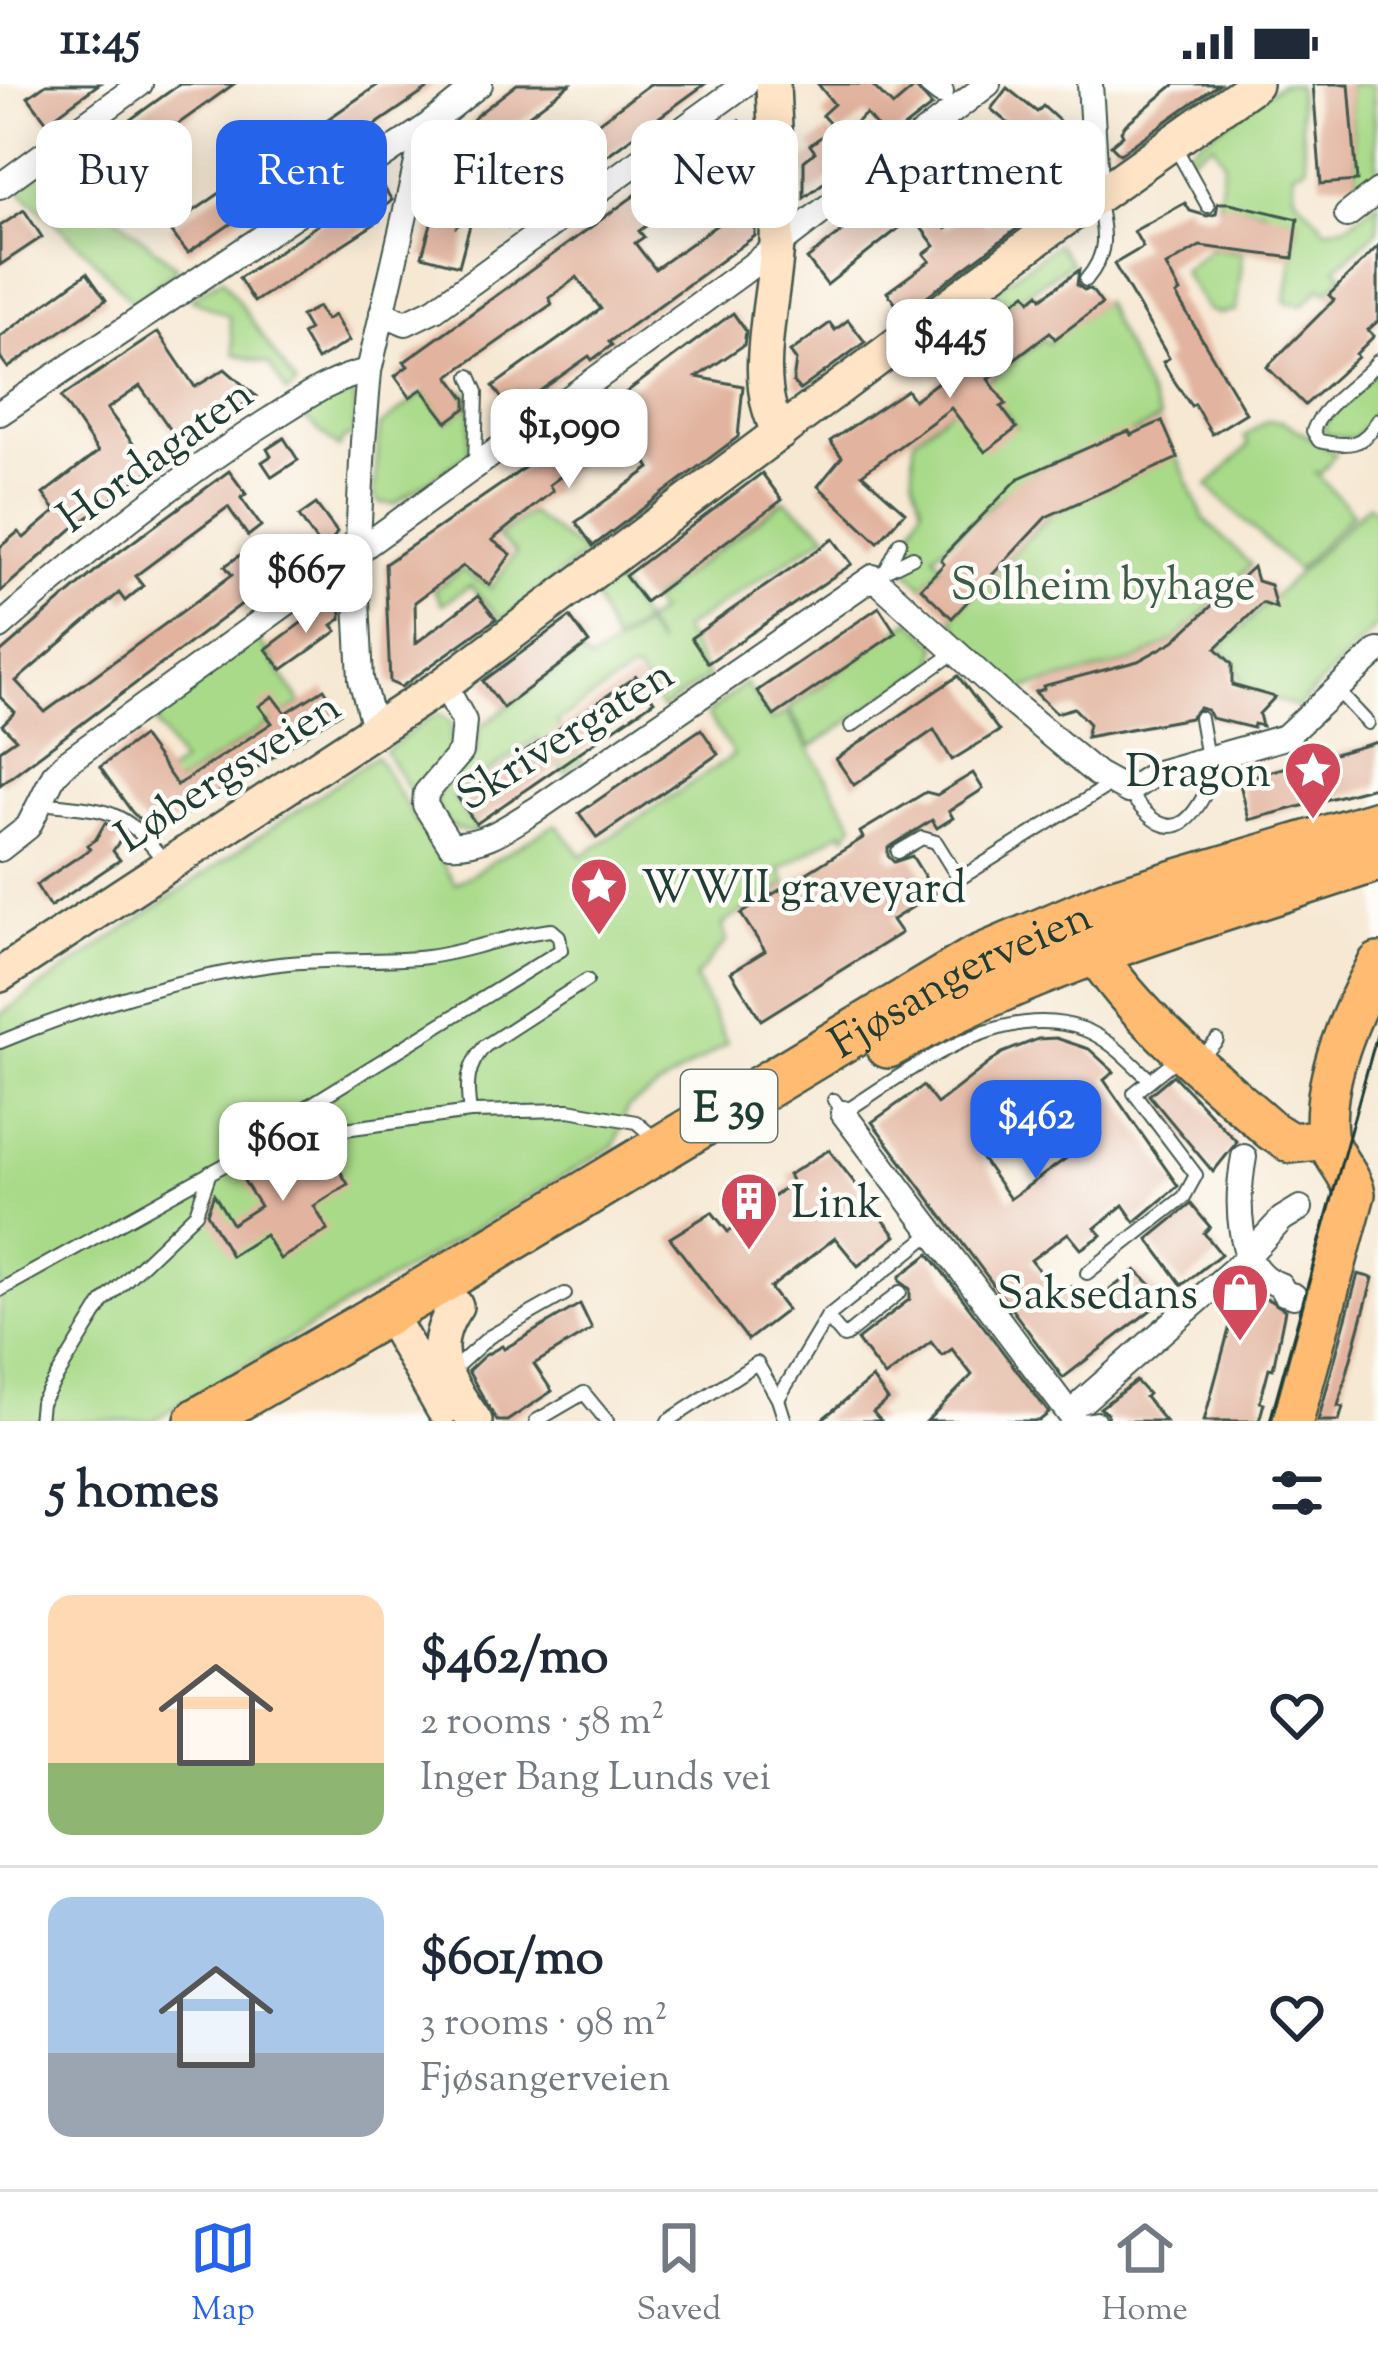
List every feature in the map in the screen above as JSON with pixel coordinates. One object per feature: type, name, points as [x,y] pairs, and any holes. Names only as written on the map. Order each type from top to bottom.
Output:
[{"type":"highway","name":"Fjøsangerveien","points":[[198,1421],[395,1324],[456,1306],[936,1017],[1173,881],[1378,823]]},
{"type":"highway","name":"Fjøsangerveien","points":[[249,1421],[664,1146],[973,961],[1378,858]]},
{"type":"main road","points":[[1085,934],[1281,1139],[1300,1143],[1327,1139]]},
{"type":"main road","points":[[1293,1421],[1354,1194],[1352,1181],[1327,1139],[1328,1104],[1343,1034],[1378,963]]},
{"type":"street","points":[[0,186],[140,84]]},
{"type":"street","points":[[435,120],[480,84]]},
{"type":"street","points":[[382,314],[406,323],[435,309],[745,84]]},
{"type":"street","points":[[773,84],[777,245],[764,385],[771,419],[780,433]]},
{"type":"street","points":[[0,849],[28,827],[54,775],[67,762],[777,245],[988,84]]},
{"type":"street","points":[[1090,84],[1092,120]]},
{"type":"street","name":"Løbergsveien","points":[[1105,190],[1255,84]]},
{"type":"street","points":[[0,413],[411,137]]},
{"type":"street","points":[[374,728],[361,679],[356,581],[370,371],[411,189]]},
{"type":"street","points":[[1348,215],[1378,191]]},
{"type":"street","name":"Løbergsveien","points":[[0,975],[444,684],[1053,228]]},
{"type":"street","name":"Hordagaten","points":[[0,627],[81,557],[203,464],[333,381],[370,371]]},
{"type":"street","points":[[879,573],[954,653],[1112,783],[1286,737],[1378,651]]},
{"type":"street","name":"Skrivergaten","points":[[444,684],[464,721],[461,752],[427,794],[425,805],[450,844],[464,845],[497,833],[537,809],[879,573]]},
{"type":"street","points":[[838,1107],[931,1234],[1083,1415],[1282,1219],[1300,1208]]},
{"type":"street","points":[[1244,1156],[1240,1199],[1247,1257],[1266,1281],[1294,1296]]},
{"type":"street","points":[[451,1421],[437,1381],[445,1322],[456,1306]]},
{"type":"street","points":[[395,1324],[437,1381],[475,1421]]},
{"type":"lane","points":[[1174,144],[1208,206]]},
{"type":"lane","points":[[1086,280],[1101,262],[1103,228]]},
{"type":"lane","points":[[1378,361],[1363,380],[1317,418],[1313,431],[1319,441],[1348,447],[1364,440],[1378,420]]},
{"type":"lane","points":[[470,376],[477,392],[475,466]]},
{"type":"lane","points":[[879,573],[900,542]]},
{"type":"lane","points":[[879,573],[913,557]]},
{"type":"lane","points":[[851,726],[954,653]]},
{"type":"lane","points":[[1337,690],[1368,723]]},
{"type":"lane","points":[[898,852],[922,838],[936,842],[959,879],[1112,783],[1161,826],[1187,821],[1199,807],[1215,757],[1200,718]]},
{"type":"lane","points":[[42,803],[118,814],[146,837],[166,863]]},
{"type":"lane","points":[[0,1042],[150,989],[270,965],[435,956],[521,932],[552,930],[559,936],[561,950],[305,1108],[271,1139],[0,1290]]},
{"type":"lane","points":[[470,1112],[468,1072],[475,1057],[587,980]]},
{"type":"lane","points":[[838,1107],[974,1038],[1018,1024],[1058,1023],[1086,1030],[1116,1048],[1150,1080]]},
{"type":"lane","points":[[1087,1273],[1184,1197],[1196,1175],[1134,1093],[1199,1052]]},
{"type":"lane","points":[[271,1139],[470,1112],[569,1110],[636,1122],[664,1146]]},
{"type":"lane","points":[[39,1421],[41,1403],[103,1302],[196,1213],[211,1171]]},
{"type":"lane","points":[[778,1399],[827,1317],[931,1234]]},
{"type":"lane","points":[[827,1317],[844,1337],[900,1292]]},
{"type":"lane","points":[[437,1381],[489,1337],[565,1294]]},
{"type":"lane","points":[[668,1421],[757,1363],[778,1399],[784,1421]]},
{"type":"lane","points":[[536,1421],[584,1393],[607,1421]]},
{"type":"green space","points":[[1281,84],[1297,84],[1306,166],[1293,171],[1295,195],[1326,229],[1347,225],[1378,202],[1378,230],[1336,268],[1344,275],[1327,292],[1321,287],[1303,305],[1286,302],[1298,219],[1218,203],[1224,161],[1213,143],[1188,159],[1186,151]]},
{"type":"green space","points":[[1349,84],[1373,84],[1378,178],[1365,187],[1357,181]]},
{"type":"green space","points":[[36,175],[36,205],[17,188]]},
{"type":"green space","points":[[61,228],[130,228],[178,268],[133,303]]},
{"type":"green space","points":[[1057,244],[1071,263],[1006,307],[992,292]]},
{"type":"green space","points":[[1211,248],[1243,253],[1236,311],[1219,314],[1208,310],[1182,271]]},
{"type":"green space","points":[[222,278],[296,385],[287,393],[269,364],[234,354],[229,316],[191,299]]},
{"type":"green space","points":[[1103,302],[1160,418],[1026,477],[934,554],[942,566],[923,586],[905,569],[904,547],[922,506],[913,476],[914,439],[952,408],[1016,427],[985,384]]},
{"type":"green space","points":[[1378,369],[1377,399],[1367,423],[1353,438],[1328,435],[1323,428],[1326,422]]},
{"type":"green space","points":[[459,389],[472,396],[468,454],[395,504],[379,503],[374,495],[380,426],[425,392],[447,422],[470,405]]},
{"type":"green space","points":[[334,390],[348,391],[356,401],[352,437],[344,438],[339,448],[299,413]]},
{"type":"green space","points":[[1267,421],[1283,421],[1336,454],[1320,474],[1314,471],[1353,513],[1297,570],[1208,486],[1249,445],[1244,437]]},
{"type":"green space","name":"Solheim byhage","points":[[1177,457],[1204,519],[1251,565],[1175,640],[1135,661],[1015,691],[973,655],[952,618],[1051,514]]},
{"type":"green space","points":[[785,500],[828,534],[682,630],[708,677],[662,709],[637,672],[630,672],[557,722],[582,761],[565,773],[538,738],[453,797],[479,833],[453,827],[444,819],[435,806],[438,791],[477,753],[479,728],[581,653],[590,662],[643,626],[658,646],[644,624],[658,612],[650,601]]},
{"type":"green space","points":[[1368,505],[1378,513],[1378,624],[1297,708],[1243,686],[1234,660],[1219,650]]},
{"type":"green space","points":[[530,513],[585,554],[502,620],[470,586],[442,604],[434,590],[462,570],[491,588],[516,553],[497,537]]},
{"type":"green space","points":[[614,579],[644,622],[613,642],[594,596]]},
{"type":"green space","points":[[911,620],[938,645],[934,665],[811,747],[789,709]]},
{"type":"green space","points":[[257,638],[301,703],[173,787],[165,775],[181,763],[150,713]]},
{"type":"green space","points":[[745,683],[772,721],[787,712],[854,824],[846,836],[842,831],[780,869],[786,884],[723,924],[726,942],[695,978],[727,1043],[627,1108],[615,1145],[152,1421],[0,1421],[0,1015],[376,756],[455,884],[556,824],[582,856],[734,755],[707,715]]},
{"type":"green space","points":[[441,714],[452,724],[450,747],[418,804],[385,751]]},
{"type":"building","points":[[46,84],[99,84],[50,120],[28,97]]},
{"type":"building","points":[[180,84],[234,84],[184,120],[130,120]]},
{"type":"building","points":[[379,84],[435,84],[382,120],[326,120]]},
{"type":"building","points":[[517,84],[570,84],[522,120],[473,120]]},
{"type":"building","points":[[650,84],[705,84],[656,120],[631,120],[631,138],[607,155],[607,120],[602,120]]},
{"type":"building","points":[[818,84],[871,84],[893,106],[915,87],[932,106],[914,120],[871,120],[866,114],[859,120],[826,120],[822,115],[834,104]]},
{"type":"building","points":[[1175,84],[1219,84],[1120,154],[1111,145],[1123,135],[1126,124]]},
{"type":"building","points":[[1313,84],[1349,84],[1357,181],[1321,184]]},
{"type":"building","points":[[1007,88],[1037,112],[1043,106],[1058,120],[1004,120],[991,109]]},
{"type":"building","points":[[822,136],[822,184],[804,198],[804,161],[815,152],[810,145]]},
{"type":"building","points":[[216,196],[216,228],[225,228],[188,253],[169,228],[192,228],[192,212]]},
{"type":"building","points":[[631,198],[631,228],[643,228],[639,231],[644,237],[635,243],[655,269],[713,228],[755,228],[755,236],[609,342],[612,345],[592,360],[589,356],[516,408],[510,410],[493,386],[601,309],[577,277],[549,298],[552,304],[449,376],[466,399],[466,408],[447,422],[422,389],[410,397],[395,376],[408,366],[404,362],[589,228],[607,228],[607,215]]},
{"type":"building","points":[[1185,203],[1190,211],[1207,216],[1216,214],[1218,203],[1230,203],[1298,219],[1293,258],[1200,246],[1166,266],[1180,292],[1176,295],[1246,413],[1212,434],[1171,376],[1163,362],[1169,358],[1114,264],[1143,247],[1134,231]]},
{"type":"building","points":[[24,210],[42,237],[0,265],[0,226]]},
{"type":"building","points":[[313,228],[368,228],[254,302],[239,278]]},
{"type":"building","points":[[430,228],[469,228],[459,266],[422,256]]},
{"type":"building","points":[[847,228],[899,228],[827,285],[807,259]]},
{"type":"building","points":[[921,228],[1018,228],[903,314],[887,292],[930,261],[924,254],[935,246]]},
{"type":"building","points":[[1378,246],[1378,321],[1368,330],[1374,336],[1305,405],[1267,367],[1334,300],[1329,295]]},
{"type":"building","points":[[1079,270],[1077,285],[1091,289],[1102,304],[1055,339],[1050,332],[988,379],[1017,428],[985,452],[951,408],[862,474],[905,512],[878,542],[818,486],[842,457],[830,441],[907,390],[914,400],[963,363],[952,349],[1026,293],[1031,300],[1039,293],[1042,298]]},
{"type":"building","points":[[87,273],[106,300],[8,368],[0,357],[0,337]]},
{"type":"building","points":[[318,307],[326,320],[334,315],[349,341],[317,360],[302,334],[309,330],[301,316]]},
{"type":"building","points":[[733,313],[746,331],[744,345],[697,377],[743,386],[738,437],[593,546],[576,522],[650,468],[626,428],[549,485],[553,491],[492,540],[511,554],[489,585],[463,566],[415,602],[416,643],[478,596],[496,619],[401,687],[390,682],[385,564]]},
{"type":"building","points":[[848,320],[865,342],[800,390],[793,382],[796,360],[790,352],[830,323],[835,330]]},
{"type":"building","points":[[158,332],[195,387],[225,369],[256,396],[182,446],[140,386],[107,409],[152,469],[0,592],[0,547],[18,532],[24,538],[56,511],[43,494],[98,452],[61,397]]},
{"type":"building","points":[[1162,421],[1178,458],[1046,517],[952,618],[921,588],[944,564],[941,560],[948,551],[1019,478],[1117,435],[1129,431],[1131,435]]},
{"type":"building","points":[[284,438],[298,460],[272,477],[262,462],[271,456],[267,449]]},
{"type":"building","points":[[229,471],[261,526],[248,536],[228,507],[135,576],[143,586],[125,601],[119,593],[16,681],[45,712],[232,575],[225,566],[250,548],[265,567],[288,549],[300,565],[0,785],[0,750],[16,739],[2,725],[15,712],[0,697],[0,653],[107,561]]},
{"type":"building","points":[[762,473],[782,500],[645,602],[625,576]]},
{"type":"building","points":[[316,504],[337,532],[325,554],[299,516]]},
{"type":"building","points":[[833,539],[852,564],[708,663],[691,638]]},
{"type":"building","points":[[1253,567],[1257,581],[1270,585],[1276,608],[1262,603],[1216,648],[1232,664],[1232,685],[1275,697],[1259,714],[1262,726],[1211,718],[1199,708],[1190,718],[1086,737],[1089,724],[1074,708],[1056,713],[1035,692],[1138,661],[1174,641]]},
{"type":"building","points":[[332,600],[341,612],[341,619],[332,625],[337,631],[282,670],[266,649]]},
{"type":"building","points":[[879,607],[896,633],[774,716],[757,691]]},
{"type":"building","points":[[570,617],[589,643],[503,708],[483,681]]},
{"type":"building","points":[[636,676],[654,701],[476,824],[458,798]]},
{"type":"building","points":[[958,676],[999,731],[952,760],[934,730],[854,785],[836,759]]},
{"type":"building","points":[[324,689],[340,713],[166,827],[162,820],[150,829],[100,767],[142,736],[177,785],[272,723],[259,706],[273,696],[286,713]]},
{"type":"building","points":[[701,729],[718,754],[597,838],[579,813]]},
{"type":"building","points":[[1378,742],[1378,786],[1249,820],[1239,780]]},
{"type":"building","points":[[973,773],[983,789],[949,811],[953,818],[937,828],[932,820],[888,848],[894,862],[912,856],[935,893],[892,920],[901,933],[761,1020],[731,972],[765,951],[741,914],[863,838],[860,832],[926,792],[937,795]]},
{"type":"building","points":[[105,823],[124,834],[113,851],[120,860],[50,907],[36,885],[90,849],[87,845]]},
{"type":"building","points":[[1056,1038],[1089,1049],[1114,1072],[1104,1080],[1178,1186],[1135,1222],[1123,1205],[1095,1228],[1102,1235],[1081,1249],[1068,1233],[1031,1260],[1057,1295],[1071,1286],[1087,1307],[1136,1270],[1165,1299],[1063,1378],[872,1122],[923,1086],[937,1104],[1002,1053],[1038,1039]],"holes":[[[1055,1093],[1101,1133],[1010,1199],[975,1149],[1035,1100]]]},
{"type":"building","points":[[1173,1075],[1237,1142],[1213,1172],[1149,1095]]},
{"type":"building","points":[[326,1148],[348,1184],[314,1206],[328,1230],[280,1259],[265,1235],[231,1256],[207,1213],[214,1194],[232,1224],[260,1206],[244,1181],[291,1150],[299,1163]]},
{"type":"building","name":"Link","points":[[829,1150],[896,1236],[858,1266],[835,1238],[770,1288],[787,1310],[748,1340],[670,1238],[712,1212],[728,1232],[792,1182],[788,1175]]},
{"type":"building","points":[[1191,1204],[1210,1227],[1204,1233],[1221,1254],[1182,1285],[1148,1239]]},
{"type":"building","points":[[929,1254],[1049,1413],[1039,1421],[927,1421],[972,1375],[952,1349],[942,1356],[931,1342],[885,1377],[857,1340],[910,1299],[910,1289],[900,1276]]},
{"type":"building","points":[[1358,1274],[1373,1278],[1338,1406],[1343,1407],[1339,1421],[1318,1421]]},
{"type":"building","points":[[1243,1293],[1285,1310],[1259,1421],[1204,1421],[1237,1300],[1241,1301]]},
{"type":"building","points":[[580,1304],[592,1329],[534,1364],[552,1391],[507,1421],[497,1421],[468,1371],[484,1356]]},
{"type":"building","points":[[872,1378],[888,1400],[873,1412],[881,1421],[820,1421]]},
{"type":"building","points":[[1136,1381],[1165,1421],[1108,1421],[1100,1408]]},
{"type":"tram line","points":[[1270,1421],[1378,1031]]},
{"type":"place","name":"Dragon","points":[[1313,821]]},
{"type":"place","name":"WWII graveyard","points":[[599,937]]},
{"type":"place","name":"Link","points":[[749,1252]]},
{"type":"place","name":"Saksedans","points":[[1240,1343]]}]
